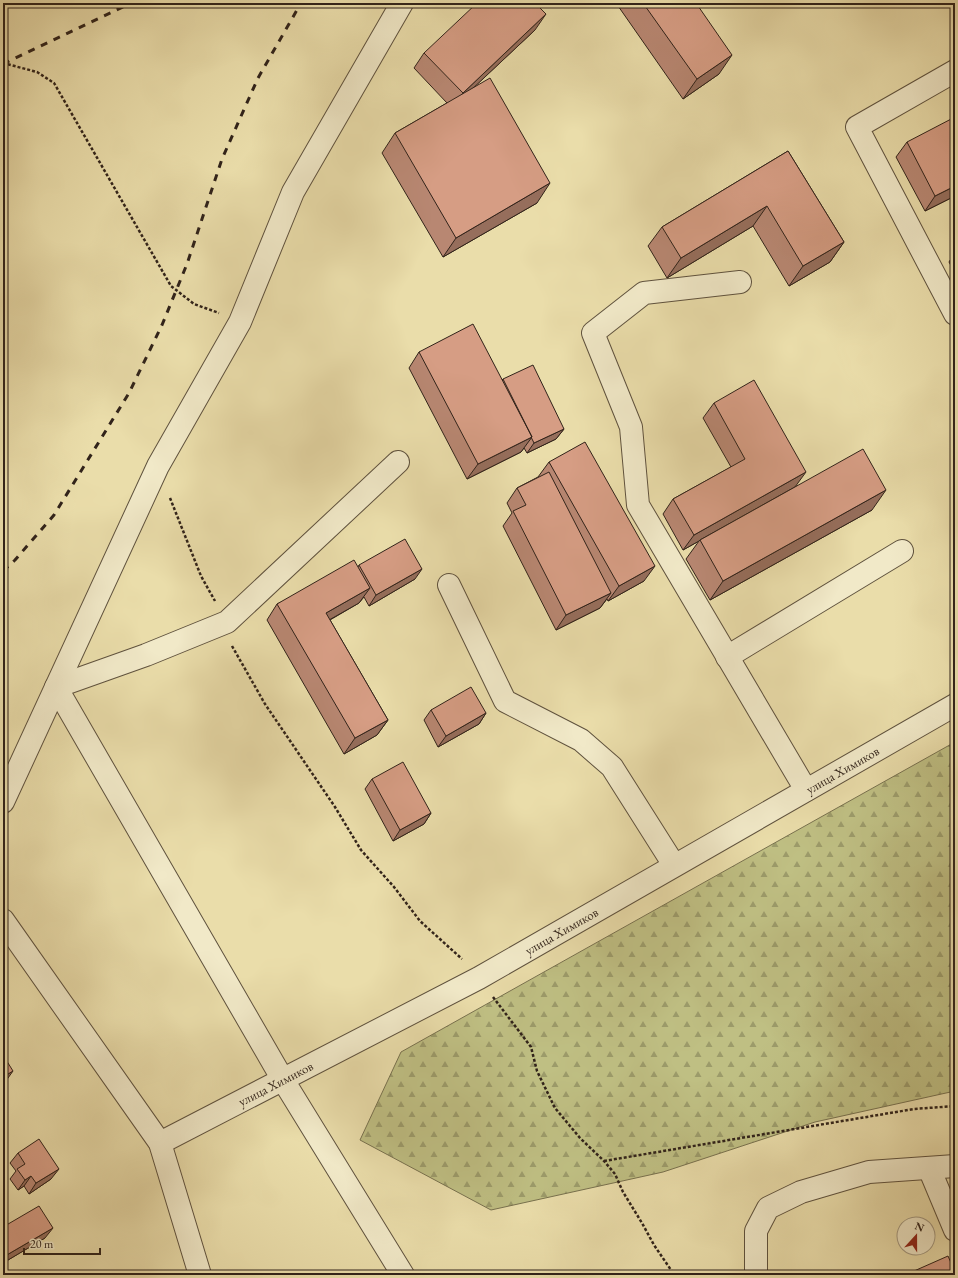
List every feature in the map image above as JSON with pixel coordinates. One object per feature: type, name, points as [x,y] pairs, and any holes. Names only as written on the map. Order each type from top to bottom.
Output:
[{"type":"street","points":[[3,802],[158,466],[240,322],[293,192],[402,3]]},
{"type":"street","points":[[955,71],[857,127],[955,314]]},
{"type":"street","points":[[740,282],[644,293],[593,333],[631,427],[638,505],[806,790]]},
{"type":"street","points":[[56,687],[227,622],[398,462]]},
{"type":"street","points":[[727,657],[902,551]]},
{"type":"street","points":[[449,585],[505,701],[580,740],[612,767],[674,865]]},
{"type":"street","points":[[56,687],[283,1080],[403,1275]]},
{"type":"street","name":"улица Химиков","points":[[160,1144],[479,978],[955,705]]},
{"type":"street","points":[[3,920],[160,1144],[200,1275]]},
{"type":"street","points":[[756,1275],[756,1231],[768,1208],[801,1192],[869,1172],[955,1166]]},
{"type":"street","points":[[929,1168],[955,1230]]},
{"type":"path","points":[[3,63],[37,72],[54,83],[171,286],[194,304],[240,322]]},
{"type":"path","points":[[158,466],[201,576],[227,622],[222,628],[266,704],[335,807],[361,850],[394,887],[420,921],[459,956],[479,978],[531,1047],[537,1071],[555,1108],[580,1138],[615,1174],[622,1192],[654,1245],[675,1275]]},
{"type":"path","points":[[604,1161],[914,1109],[955,1106]]},
{"type":"green space","points":[[955,742],[955,1091],[815,1122],[663,1172],[491,1210],[360,1140],[401,1052]]},
{"type":"building","points":[[477,3],[535,3],[546,14],[463,93],[424,53]]},
{"type":"building","points":[[643,3],[696,3],[732,55],[697,79]]},
{"type":"building","points":[[490,78],[550,183],[456,238],[395,133]]},
{"type":"building","points":[[955,117],[955,186],[935,196],[907,142]]},
{"type":"building","points":[[788,151],[844,242],[803,266],[767,206],[681,258],[662,227]]},
{"type":"building","points":[[473,324],[532,437],[478,464],[419,352]]},
{"type":"building","points":[[533,365],[564,429],[534,443],[503,379]]},
{"type":"building","points":[[754,380],[806,472],[694,535],[673,499],[745,459],[714,403]]},
{"type":"building","points":[[585,442],[655,566],[619,586],[549,462]]},
{"type":"building","points":[[863,449],[886,490],[723,581],[700,540]]},
{"type":"building","points":[[549,472],[611,593],[566,615],[513,511],[526,505],[517,488]]},
{"type":"building","points":[[405,539],[422,569],[376,595],[359,565]]},
{"type":"building","points":[[354,560],[370,588],[326,613],[388,720],[355,738],[277,604]]},
{"type":"building","points":[[471,687],[486,713],[446,736],[431,710]]},
{"type":"building","points":[[403,762],[431,813],[400,830],[372,779]]},
{"type":"building","points":[[3,1055],[13,1071],[3,1077]]},
{"type":"building","points":[[39,1139],[59,1169],[36,1183],[31,1176],[25,1180],[17,1169],[25,1164],[18,1153]]},
{"type":"building","points":[[39,1206],[53,1228],[5,1256],[3,1252],[3,1227]]},
{"type":"building","points":[[948,1256],[955,1275],[905,1275]]},
{"type":"railway","points":[[3,64],[131,3]]},
{"type":"railway","points":[[3,571],[15,560],[54,515],[129,393],[162,325],[187,264],[222,159],[258,78],[301,3]]}]
